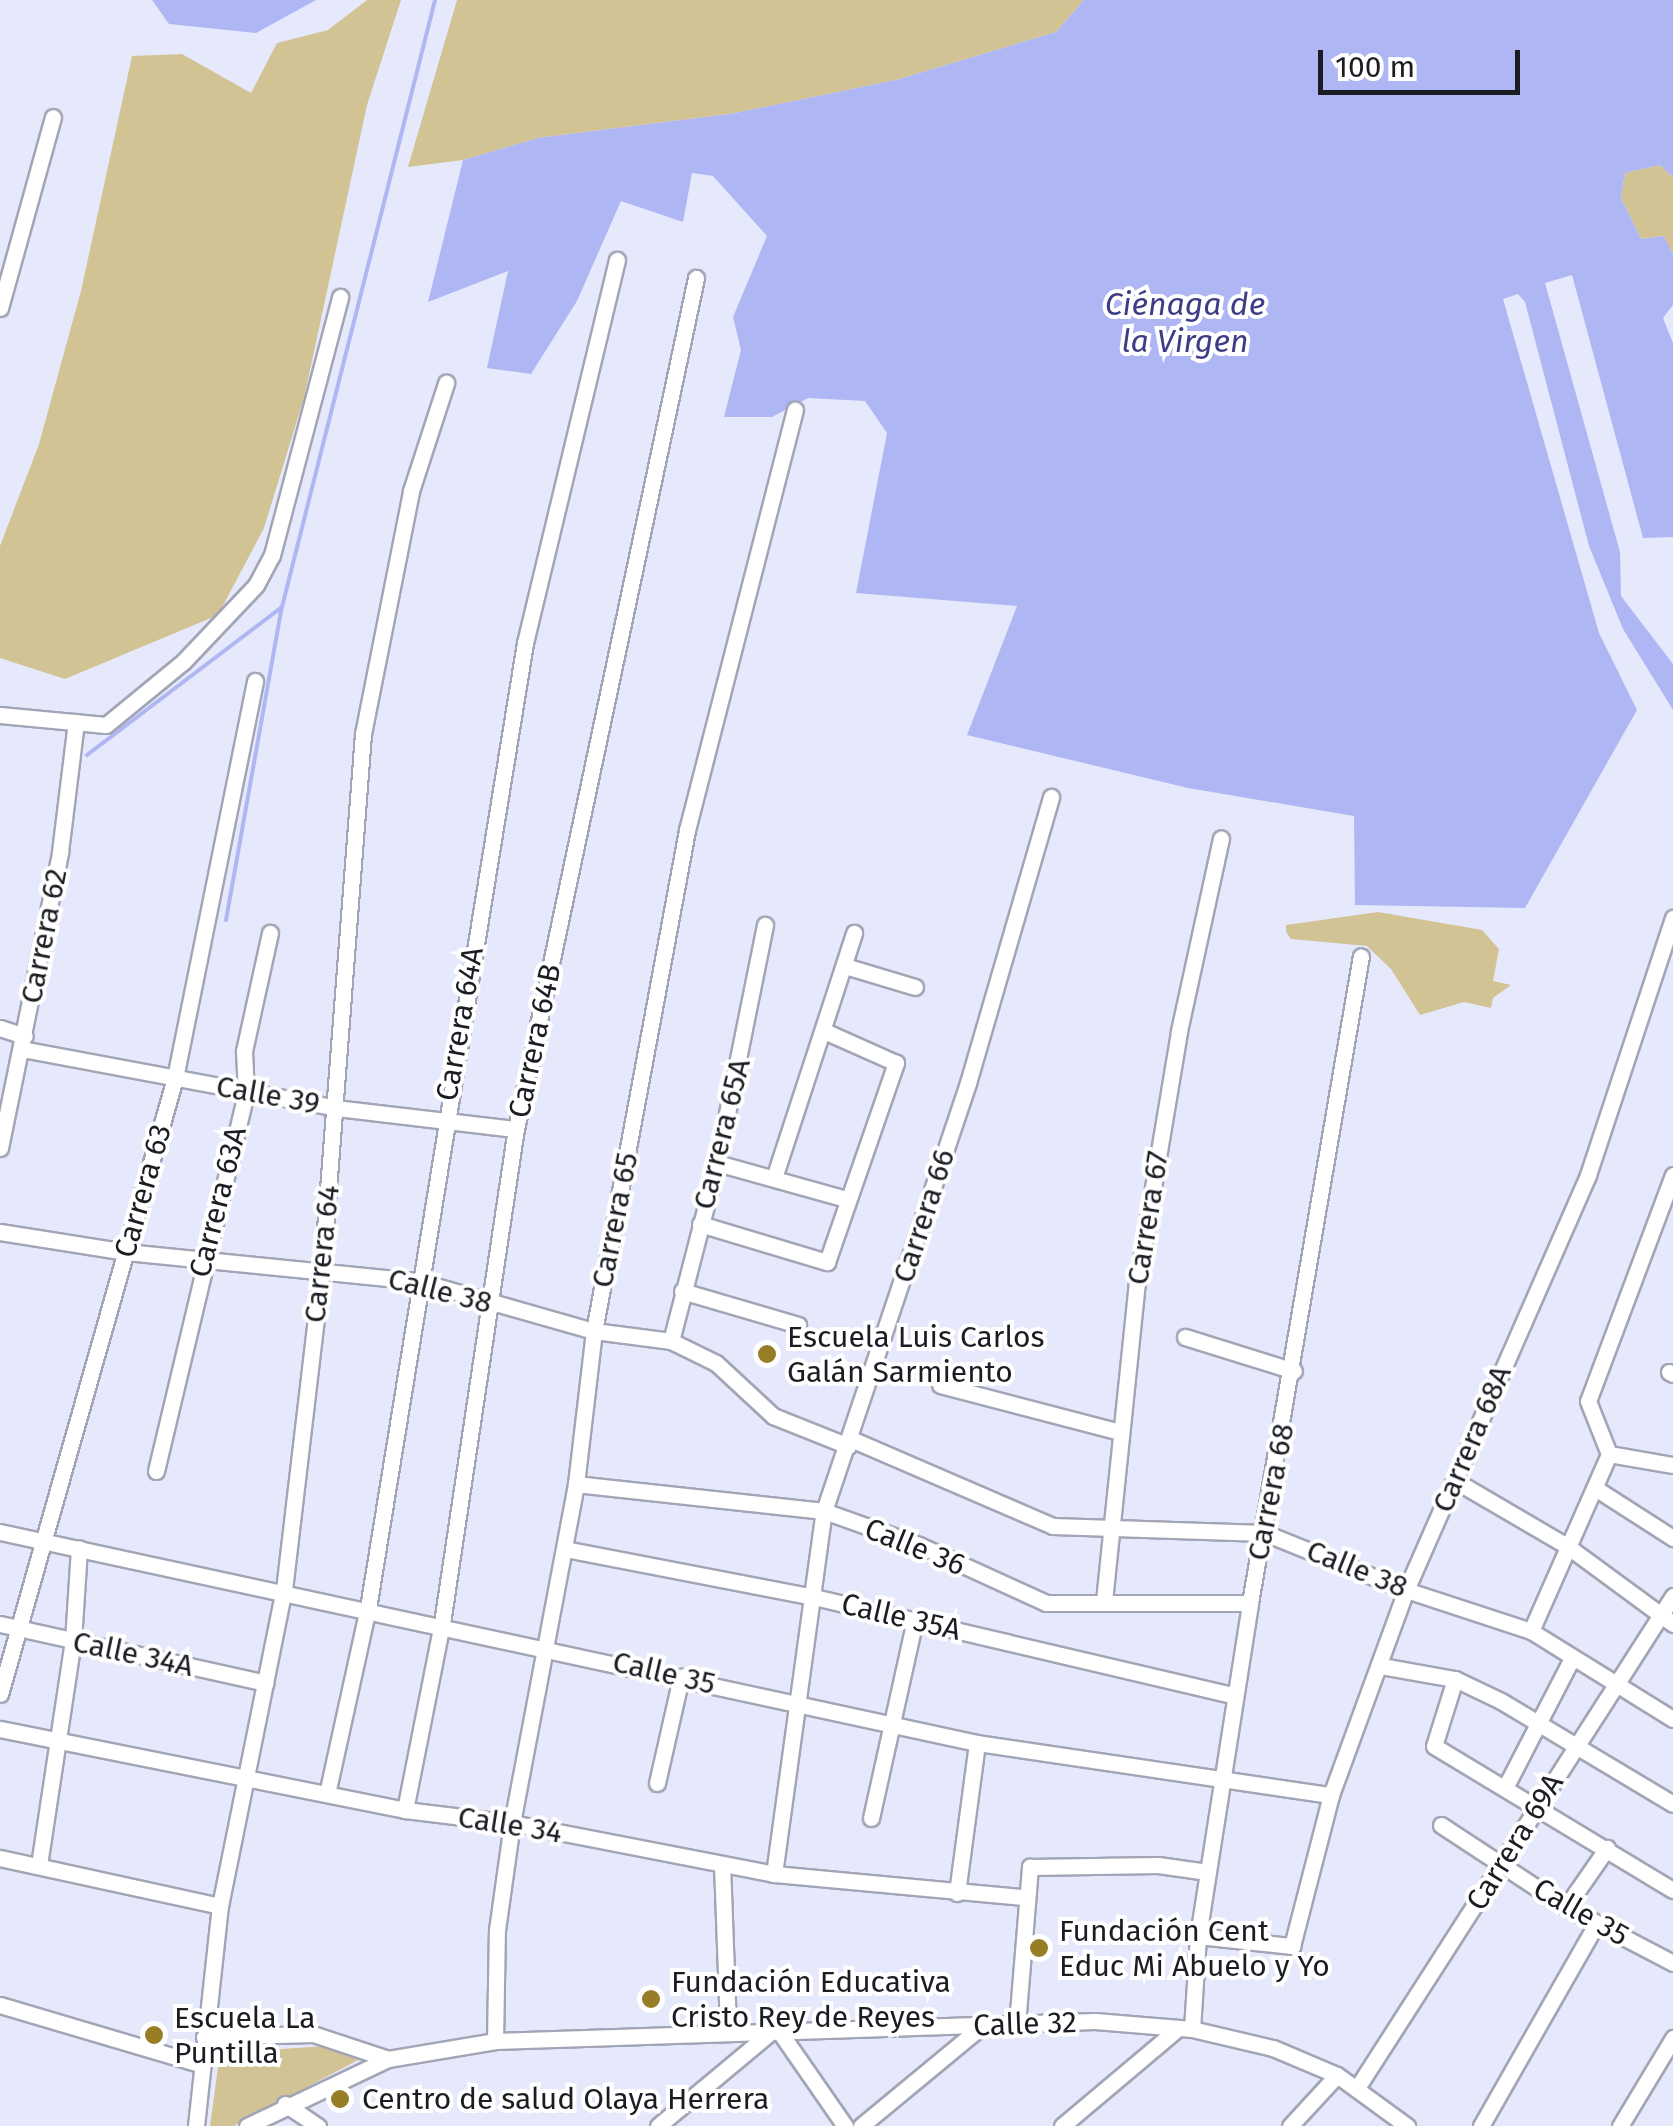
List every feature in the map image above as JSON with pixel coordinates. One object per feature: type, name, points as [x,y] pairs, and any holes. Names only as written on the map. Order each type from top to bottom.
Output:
[{"type":"street","points":[[0,308],[53,117]]},
{"type":"street","name":"Carrera 64A","points":[[328,1794],[368,1608],[444,1117],[525,643],[617,260]]},
{"type":"street","name":"Carrera 64B","points":[[405,1810],[442,1623],[516,1129],[696,278]]},
{"type":"street","points":[[0,715],[106,725],[118,719],[256,586],[272,555],[340,297]]},
{"type":"street","name":"Carrera 64","points":[[196,2126],[220,1906],[284,1590],[322,1268],[363,734],[412,491],[446,383]]},
{"type":"street","name":"Carrera 65","points":[[494,2040],[497,1930],[512,1823],[549,1647],[576,1484],[594,1331],[687,830],[795,410]]},
{"type":"street","name":"Carrera 63","points":[[0,1694],[47,1541],[175,1078],[255,681]]},
{"type":"street","name":"Carrera 62","points":[[0,1148],[24,1042],[76,722]]},
{"type":"street","name":"Carrera 66","points":[[774,1874],[824,1512],[968,1083],[1051,797]]},
{"type":"street","name":"Carrera 67","points":[[1104,1602],[1120,1432],[1179,1031],[1221,839]]},
{"type":"street","name":"Carrera 68A","points":[[1198,1936],[1274,1948],[1292,1946],[1331,1794],[1406,1590],[1588,1175],[1673,918]]},
{"type":"street","name":"Carrera 65A","points":[[672,1342],[717,1163],[766,925]]},
{"type":"street","name":"Carrera 63A","points":[[156,1470],[202,1260],[246,1092],[244,1051],[270,933]]},
{"type":"street","points":[[774,1178],[854,934]]},
{"type":"street","name":"Carrera 68","points":[[1184,2029],[1250,1604],[1294,1370],[1361,956]]},
{"type":"street","points":[[845,966],[915,987]]},
{"type":"street","name":"Calle 39","points":[[0,1028],[24,1042],[246,1092],[336,1108],[444,1117],[516,1129]]},
{"type":"street","points":[[700,1224],[827,1262],[896,1063],[824,1032]]},
{"type":"street","points":[[717,1163],[846,1199]]},
{"type":"street","points":[[1531,1630],[1609,1454],[1588,1401],[1673,1175]]},
{"type":"street","name":"Calle 38","points":[[0,1232],[126,1252],[322,1268],[418,1281],[594,1331],[672,1342],[716,1364],[773,1416],[850,1443],[1052,1526],[1109,1531],[1265,1532],[1406,1590],[1531,1630],[1673,1718]]},
{"type":"street","points":[[682,1291],[798,1325]]},
{"type":"street","points":[[1185,1337],[1294,1370]]},
{"type":"street","points":[[940,1385],[1120,1432]]},
{"type":"street","points":[[1609,1454],[1673,1465]]},
{"type":"street","points":[[1454,1480],[1566,1546],[1667,1620]]},
{"type":"street","name":"Calle 36","points":[[576,1484],[824,1512],[919,1544],[1046,1604],[1081,1608],[1104,1602],[1250,1604]]},
{"type":"street","points":[[1595,1488],[1673,1538]]},
{"type":"street","name":"Calle 35","points":[[0,1532],[442,1623],[977,1743],[1331,1794]]},
{"type":"street","points":[[39,1865],[60,1743],[80,1548]]},
{"type":"street","name":"Calle 35A","points":[[565,1549],[814,1597],[1235,1696]]},
{"type":"street","name":"Carrera 69A","points":[[1357,2088],[1578,1743],[1667,1620],[1673,1596]]},
{"type":"street","points":[[871,1818],[916,1620]]},
{"type":"street","name":"Calle 34A","points":[[0,1624],[266,1683]]},
{"type":"street","points":[[1507,1784],[1572,1658]]},
{"type":"street","points":[[1381,1666],[1455,1680],[1578,1743],[1673,1804]]},
{"type":"street","points":[[657,1783],[681,1678]]},
{"type":"street","points":[[1455,1680],[1434,1746],[1507,1784],[1673,1890]]},
{"type":"street","name":"Calle 34","points":[[0,1729],[405,1810],[512,1823],[774,1874],[1024,1896]]},
{"type":"street","points":[[957,1893],[977,1743]]},
{"type":"street","name":"Calle 35","points":[[1440,1825],[1566,1907],[1673,1963]]},
{"type":"street","points":[[1566,1907],[1607,1848]]},
{"type":"street","points":[[0,1858],[220,1906]]},
{"type":"street","points":[[1017,2025],[1026,1872],[1036,1863],[1208,1872]]},
{"type":"street","points":[[722,1864],[728,2031]]},
{"type":"street","points":[[1480,2126],[1596,1924]]},
{"type":"street","points":[[0,2006],[202,2065]]},
{"type":"street","name":"Calle 32","points":[[248,2126],[285,2104],[388,2060],[494,2040],[1095,2021],[1238,2037],[1337,2075],[1402,2124]]},
{"type":"street","points":[[861,2126],[982,2026]]},
{"type":"street","points":[[1062,2126],[1184,2029]]},
{"type":"street","points":[[658,2126],[775,2031],[846,2126]]},
{"type":"street","points":[[204,2037],[314,2034],[388,2060]]},
{"type":"street","points":[[1620,2126],[1673,2038]]},
{"type":"street","points":[[1290,2126],[1337,2075]]},
{"type":"street","points":[[285,2104],[318,2126]]},
{"type":"shaded area","points":[[367,0],[401,0],[367,105],[304,398],[264,528],[218,615],[65,679],[0,658],[0,546],[39,444],[81,291],[132,56],[182,54],[251,93],[277,43],[328,30]]},
{"type":"shaded area","points":[[457,0],[1084,0],[1056,32],[896,80],[730,114],[538,138],[463,160],[408,167]]},
{"type":"shaded area","points":[[1660,165],[1673,177],[1673,255],[1663,236],[1641,239],[1621,198],[1625,173]]},
{"type":"shaded area","points":[[1378,912],[1482,930],[1499,949],[1493,981],[1511,985],[1493,998],[1491,1008],[1464,1002],[1420,1015],[1391,969],[1367,946],[1291,939],[1286,932],[1286,925]]},
{"type":"shaded area","points":[[326,2046],[358,2060],[234,2126],[210,2126],[220,2053]]},
{"type":"water","points":[[152,0],[316,0],[256,33],[169,24]]},
{"type":"water","name":"Ciénaga de la Virgen","points":[[1084,0],[1673,0],[1673,177],[1660,165],[1625,173],[1621,198],[1641,239],[1664,236],[1673,255],[1673,305],[1663,318],[1673,343],[1673,537],[1643,538],[1572,275],[1545,283],[1620,552],[1621,596],[1673,664],[1673,710],[1623,629],[1589,546],[1525,302],[1518,294],[1503,299],[1599,633],[1637,710],[1525,908],[1355,905],[1354,816],[1188,788],[967,735],[1017,606],[856,593],[887,433],[865,401],[808,398],[772,417],[724,417],[741,350],[733,317],[767,236],[713,176],[692,173],[683,222],[621,201],[577,301],[531,374],[487,368],[508,271],[428,302],[463,160],[538,138],[730,114],[896,80],[1056,32]]},
{"type":"waterway","points":[[226,920],[282,607],[435,0]]},
{"type":"waterway","points":[[87,755],[282,607]]},
{"type":"place","name":"Escuela Luis Carlos Galán Sarmiento","points":[[767,1354]]},
{"type":"place","name":"Fundación Cent Educ Mi Abuelo y Yo","points":[[1039,1948]]},
{"type":"place","name":"Fundación Educativa Cristo Rey de Reyes","points":[[651,1999]]},
{"type":"place","name":"Escuela La Puntilla","points":[[154,2035]]},
{"type":"place","name":"Centro de salud Olaya Herrera","points":[[340,2099]]}]
